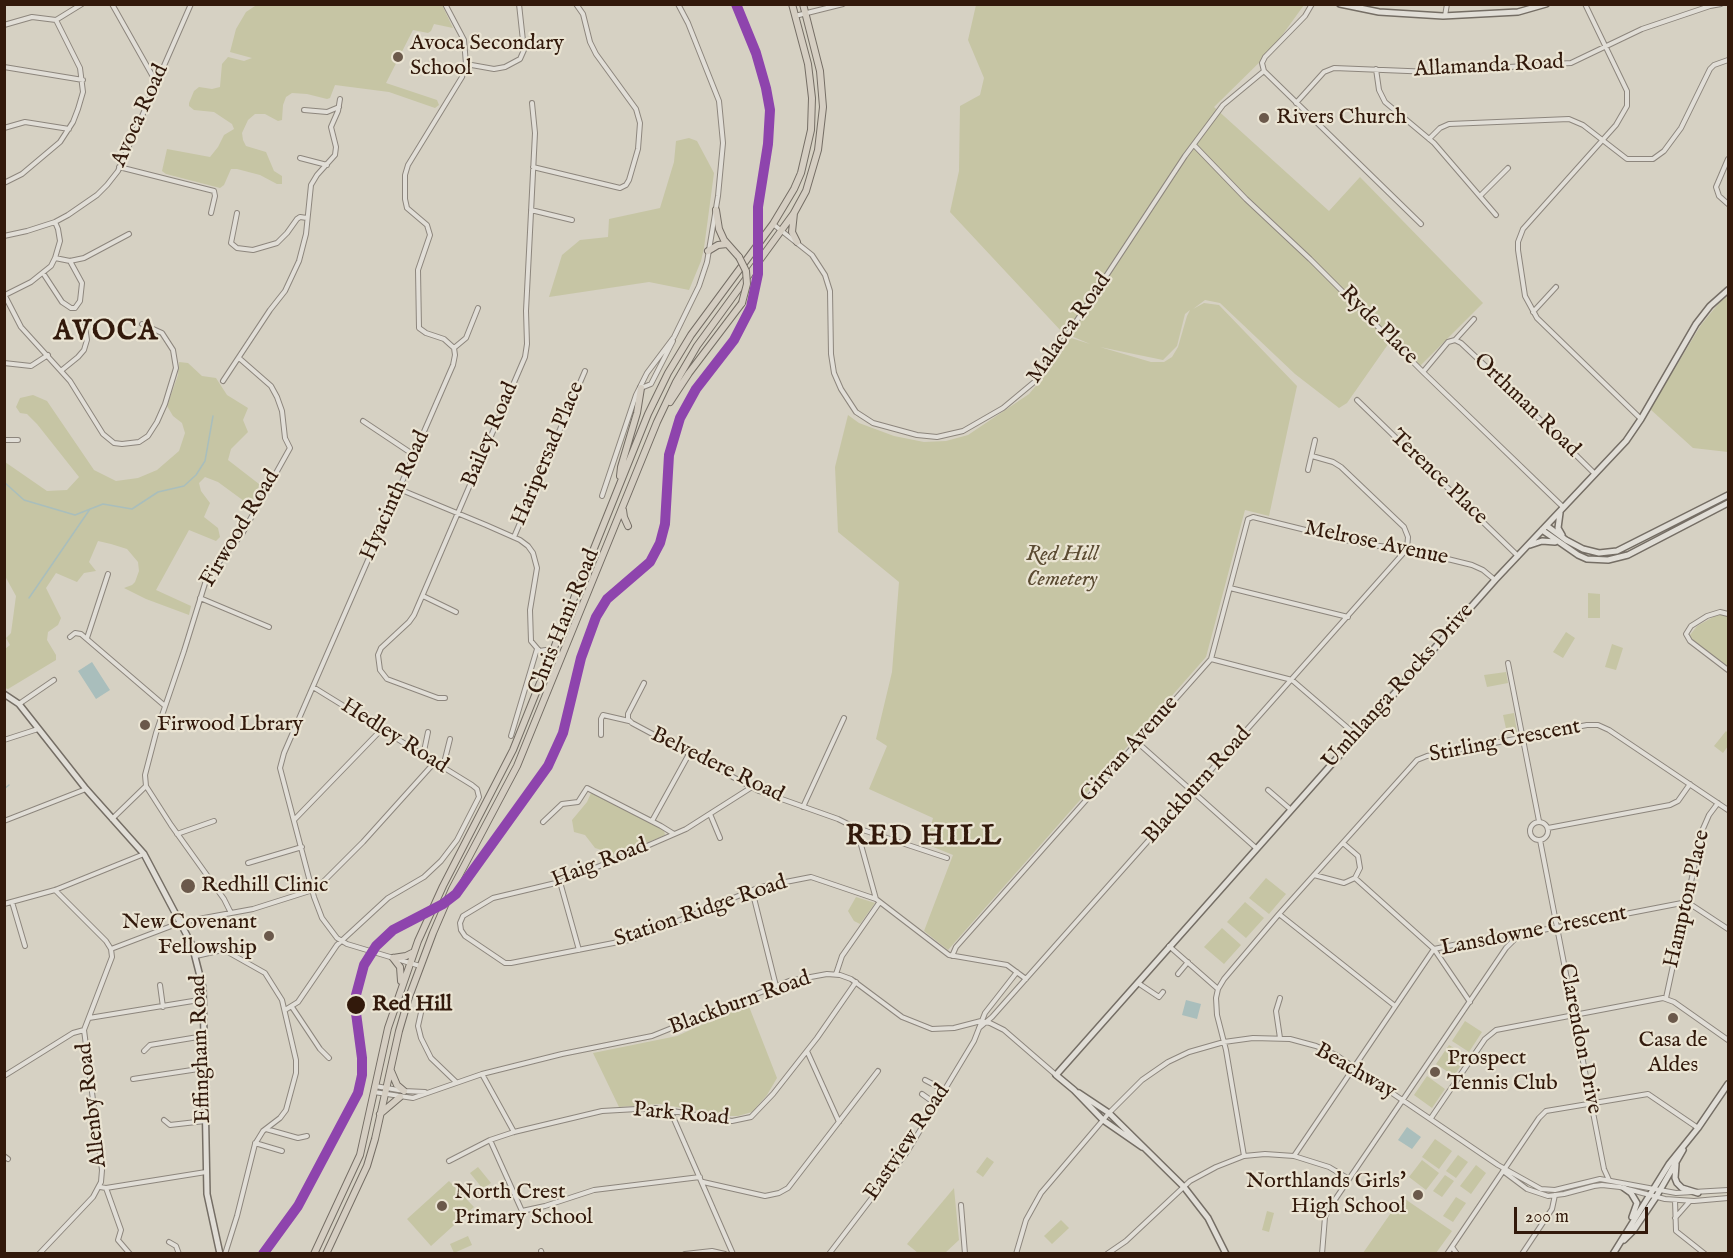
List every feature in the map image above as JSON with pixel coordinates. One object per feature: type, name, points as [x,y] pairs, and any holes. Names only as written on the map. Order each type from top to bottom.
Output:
[{"type":"main road","name":"Chris Hani Road","points":[[314,1254],[360,1155],[383,1046],[414,952],[443,886],[513,750],[648,414],[691,335],[773,224],[785,206],[801,173],[811,130],[811,78],[792,4]]},
{"type":"main road","name":"Chris Hani Road","points":[[326,1254],[367,1166],[399,1030],[420,966],[453,889],[517,766],[661,412],[698,346],[794,213],[806,191],[814,168],[822,126],[822,87],[803,4]]},
{"type":"main road","points":[[661,412],[742,303],[747,284],[746,271],[740,257],[727,244],[718,229],[716,210]]},
{"type":"main road","points":[[794,213],[792,232],[797,242]]},
{"type":"main road","points":[[708,251],[718,245],[727,244]]},
{"type":"main road","points":[[619,486],[621,466],[637,413],[640,388]]},
{"type":"main road","points":[[623,506],[628,526]]},
{"type":"main road","points":[[401,987],[400,967],[393,958],[414,952]]},
{"type":"main road","points":[[380,1114],[402,1094],[390,1068]]},
{"type":"street","points":[[4,25],[32,17],[56,20],[82,4]]},
{"type":"street","points":[[112,4],[157,82]]},
{"type":"street","name":"Avoca Road","points":[[4,236],[55,222],[97,195],[119,167],[191,4]]},
{"type":"street","points":[[445,4],[464,40],[466,64],[462,77],[408,165],[405,175],[405,204],[427,225],[430,235],[418,270],[418,324],[421,330],[444,339],[454,348]]},
{"type":"street","points":[[466,64],[494,69],[505,67],[520,59],[524,50],[519,4]]},
{"type":"street","points":[[533,167],[620,188],[629,180],[638,149],[640,123],[636,109],[596,54],[590,42],[583,14],[576,4]]},
{"type":"street","points":[[640,388],[651,384],[699,286],[716,210],[723,143],[719,101],[688,23],[678,4]]},
{"type":"street","points":[[795,16],[843,4]]},
{"type":"street","name":"Malacca Road","points":[[773,224],[817,260],[828,282],[834,373],[852,407],[861,417],[881,426],[927,436],[948,435],[963,431],[1004,408],[1039,378],[1223,105],[1264,71],[1262,63],[1265,57],[1305,16],[1312,4]]},
{"type":"street","points":[[1340,4],[1379,12],[1444,16],[1546,4]]},
{"type":"street","points":[[1444,16],[1447,4]]},
{"type":"street","points":[[1585,4],[1627,91],[1628,101],[1623,115],[1528,223],[1520,235],[1518,250],[1524,288],[1528,304],[1533,312],[1545,327],[1641,419]]},
{"type":"street","name":"Allamanda Road","points":[[1296,103],[1319,77],[1329,70],[1341,67],[1432,72],[1564,64],[1576,61],[1642,29],[1721,4]]},
{"type":"street","points":[[4,183],[22,174],[60,142],[69,129],[83,92],[83,80],[77,60],[56,20]]},
{"type":"street","points":[[1429,139],[1440,128],[1449,124],[1563,119],[1579,122],[1628,159],[1653,159],[1669,145],[1681,128],[1710,69],[1728,60]]},
{"type":"street","points":[[4,67],[83,80]]},
{"type":"street","points":[[1376,69],[1381,95],[1385,102],[1429,139],[1496,214]]},
{"type":"street","points":[[1264,71],[1421,224]]},
{"type":"street","points":[[223,381],[290,282],[303,249],[311,185],[334,158],[336,151],[331,127],[340,99]]},
{"type":"street","name":"Bailey Road","points":[[446,698],[438,698],[393,682],[383,675],[378,666],[378,656],[381,648],[409,622],[423,596],[527,351],[526,311],[535,133],[532,102]]},
{"type":"street","points":[[304,110],[327,112],[339,107]]},
{"type":"street","points":[[4,128],[26,122],[69,129]]},
{"type":"street","name":"Ryde Place","points":[[1194,145],[1246,199],[1310,259],[1562,509]]},
{"type":"street","points":[[300,158],[327,165]]},
{"type":"street","points":[[1728,159],[1716,187],[1719,196],[1728,204]]},
{"type":"street","points":[[119,167],[214,190],[215,196],[210,213]]},
{"type":"street","points":[[1480,196],[1508,168]]},
{"type":"street","points":[[531,210],[572,220]]},
{"type":"street","points":[[237,213],[231,243],[237,248],[247,249],[258,249],[277,243],[297,219],[307,218]]},
{"type":"street","points":[[55,222],[60,234],[56,258],[43,273],[5,296],[21,327],[62,370],[108,439],[122,444],[139,442],[148,436],[158,422],[176,364],[173,350],[162,333],[142,324]]},
{"type":"street","points":[[56,258],[70,261],[84,258],[129,234]]},
{"type":"street","points":[[43,273],[62,302],[75,308],[80,301],[82,283],[70,261]]},
{"type":"street","points":[[1533,312],[1556,287]]},
{"type":"street","name":"Umhlanga Rocks Drive","points":[[1056,1075],[1495,580],[1626,441],[1696,324],[1710,306],[1728,290]]},
{"type":"street","name":"Hyacinth Road","points":[[341,941],[322,918],[316,904],[281,774],[281,763],[453,365],[454,348],[466,338],[478,308]]},
{"type":"street","points":[[1423,372],[1448,342],[1455,340],[1474,320]]},
{"type":"street","points":[[62,370],[84,350],[87,340],[85,326]]},
{"type":"street","points":[[602,496],[630,408],[646,373],[674,337]]},
{"type":"street","name":"Orthman Road","points":[[1455,340],[1487,367],[1595,474]]},
{"type":"street","points":[[4,363],[31,366],[48,355]]},
{"type":"street","name":"Firwood Road","points":[[146,786],[148,762],[207,577],[242,534],[290,448],[285,438],[278,397],[264,378],[239,358]]},
{"type":"street","name":"Haripersad Place","points":[[514,537],[585,371]]},
{"type":"street","name":"Terence Place","points":[[1357,400],[1518,556]]},
{"type":"street","points":[[363,421],[414,455]]},
{"type":"street","points":[[4,440],[18,440]]},
{"type":"street","points":[[1308,470],[1315,440]]},
{"type":"street","points":[[1312,456],[1333,462],[1341,467],[1396,520],[1407,533],[1407,549]]},
{"type":"street","points":[[399,489],[514,537],[528,546],[536,560],[529,624],[531,641],[538,650],[561,659]]},
{"type":"street","points":[[1528,546],[1542,541],[1567,544],[1590,551],[1617,551],[1726,496],[1728,504],[1618,558],[1587,559],[1567,544],[1544,528]]},
{"type":"street","points":[[1562,509],[1558,528],[1567,544]]},
{"type":"street","name":"Melrose Avenue","points":[[1253,517],[1362,544],[1407,549],[1472,565],[1483,570],[1495,580]]},
{"type":"street","name":"Girvan Avenue","points":[[952,956],[956,947],[1211,658],[1246,524],[1248,519],[1253,517]]},
{"type":"street","name":"Blackburn Road","points":[[987,1022],[1407,549]]},
{"type":"street","points":[[87,638],[108,574]]},
{"type":"street","points":[[1230,588],[1348,617]]},
{"type":"street","points":[[423,596],[456,612]]},
{"type":"street","points":[[200,598],[269,627]]},
{"type":"street","points":[[1728,614],[1720,612],[1707,616],[1691,626],[1686,634],[1690,641],[1728,670]]},
{"type":"street","points":[[70,637],[78,633],[87,638],[165,706]]},
{"type":"street","points":[[511,736],[538,650]]},
{"type":"street","points":[[1211,658],[1292,680],[1356,735]]},
{"type":"street","points":[[1508,663],[1539,821]]},
{"type":"street","points":[[19,704],[54,680]]},
{"type":"street","name":"Belvedere Road","points":[[644,683],[627,717],[629,721],[752,787],[854,827],[947,858]]},
{"type":"street","name":"Hedley Road","points":[[313,687],[475,787],[479,794],[478,801],[457,840],[441,861],[424,877],[388,898],[341,941]]},
{"type":"street","name":"Effingham Road","points":[[4,694],[19,704],[86,789],[144,854],[182,922],[196,956],[202,988],[208,1202],[220,1254]]},
{"type":"street","points":[[601,735],[603,715],[629,721]]},
{"type":"street","points":[[803,807],[844,718]]},
{"type":"street","name":"Stirling Crescent","points":[[1218,989],[1279,914],[1417,760],[1427,756],[1587,725],[1598,725],[1609,730],[1728,810]]},
{"type":"street","points":[[4,740],[38,729]]},
{"type":"street","points":[[294,820],[382,729]]},
{"type":"street","points":[[423,756],[428,732]]},
{"type":"street","points":[[443,767],[450,740]]},
{"type":"street","points":[[1137,742],[1256,848]]},
{"type":"street","points":[[652,821],[689,754]]},
{"type":"street","points":[[55,890],[106,941],[111,949],[182,922],[253,909],[313,891],[333,874],[435,762]]},
{"type":"street","points":[[1548,828],[1670,805],[1678,801],[1690,784]]},
{"type":"street","points":[[112,819],[146,786],[210,879],[231,914]]},
{"type":"street","name":"Haig Road","points":[[465,936],[460,928],[462,918],[496,896],[560,882],[674,834],[752,787]]},
{"type":"street","points":[[543,822],[562,804],[578,802],[585,789],[589,788],[674,834]]},
{"type":"street","points":[[4,821],[86,789]]},
{"type":"street","points":[[1268,790],[1290,809]]},
{"type":"street","name":"Hampton Place","points":[[1666,998],[1702,831],[1709,815],[1718,803]]},
{"type":"street","points":[[710,814],[720,838]]},
{"type":"street","points":[[177,834],[214,821]]},
{"type":"street","points":[[1539,821],[1545,823],[1548,828],[1546,837],[1540,840],[1531,836],[1530,830],[1533,824],[1539,821]]},
{"type":"street","points":[[836,974],[842,956],[878,901],[854,827]]},
{"type":"street","name":"Clarendon Drive","points":[[1540,840],[1604,1169],[1609,1180]]},
{"type":"street","points":[[1314,875],[1344,883],[1355,878],[1360,868],[1359,860],[1354,851],[1343,843]]},
{"type":"street","points":[[248,863],[302,847]]},
{"type":"street","points":[[4,904],[55,890],[144,854]]},
{"type":"street","name":"Station Ridge Road","points":[[465,936],[507,963],[634,939],[752,890],[811,877],[878,901],[952,956],[1006,965],[1026,979]]},
{"type":"street","points":[[1355,878],[1434,949],[1470,1002]]},
{"type":"street","points":[[560,882],[579,950]]},
{"type":"street","points":[[752,890],[776,986]]},
{"type":"street","points":[[12,902],[25,946]]},
{"type":"street","points":[[1687,903],[1728,929]]},
{"type":"street","name":"Lansdowne Crescent","points":[[1294,1156],[1434,949],[1501,935],[1516,938],[1527,933],[1687,903]]},
{"type":"street","points":[[1279,914],[1395,1006]]},
{"type":"street","points":[[1322,1254],[1328,1211],[1506,948],[1516,938]]},
{"type":"street","points":[[285,1010],[298,1002],[328,956],[341,941],[360,949],[420,966]]},
{"type":"street","points":[[1169,946],[1218,989],[1216,1008],[1244,1156]]},
{"type":"street","name":"Allenby Road","points":[[39,1254],[100,1187],[102,1174],[84,1030],[111,962],[111,949]]},
{"type":"street","points":[[196,956],[226,951],[268,976],[280,995],[296,1060],[297,1073],[286,1110],[255,1143],[225,1254]]},
{"type":"street","points":[[1178,974],[1188,962]]},
{"type":"street","points":[[1017,972],[981,1021],[1004,1030],[1056,1075],[1109,1113],[1184,1187],[1208,1218],[1226,1254]]},
{"type":"street","name":"Blackburn Road","points":[[374,1089],[402,1094],[429,1091],[482,1074],[562,1054],[652,1036],[776,986],[813,976],[836,974],[856,982],[896,1013],[938,1030],[981,1021]]},
{"type":"street","name":"Park Road","points":[[449,1161],[490,1140],[514,1132],[602,1111],[643,1108],[670,1110],[732,1121],[751,1117],[773,1094],[829,1022],[856,982]]},
{"type":"street","points":[[1137,983],[1159,997],[1163,992]]},
{"type":"street","points":[[159,985],[163,1007]]},
{"type":"street","points":[[1280,998],[1276,1011],[1280,1038]]},
{"type":"street","points":[[1431,1118],[1491,1032],[1666,998],[1728,1040]]},
{"type":"street","points":[[89,1018],[200,1000]]},
{"type":"street","points":[[446,1002],[421,1009],[418,1026],[428,1053],[456,1082]]},
{"type":"street","points":[[292,1007],[320,1049],[329,1058]]},
{"type":"street","name":"Eastview Road","points":[[829,1254],[896,1168],[974,1041],[981,1021]]},
{"type":"street","name":"Eastview Road","points":[[979,1028],[987,1022]]},
{"type":"street","points":[[4,1076],[73,1033],[84,1030]]},
{"type":"street","points":[[144,1051],[150,1045],[204,1036]]},
{"type":"street","name":"Beachway","points":[[1016,1254],[1026,1220],[1041,1193],[1109,1113],[1142,1080],[1189,1052],[1224,1042],[1253,1038],[1280,1038],[1303,1042],[1322,1049],[1354,1066],[1431,1118],[1534,1193],[1556,1196]]},
{"type":"street","points":[[807,1050],[839,1122]]},
{"type":"street","points":[[1066,1063],[1064,1075],[1074,1089],[1103,1120],[1142,1147]]},
{"type":"street","points":[[133,1078],[205,1068]]},
{"type":"street","points":[[703,1182],[765,1196],[783,1191],[793,1184],[878,1071]]},
{"type":"street","points":[[482,1074],[514,1132]]},
{"type":"street","points":[[925,1080],[944,1090]]},
{"type":"street","points":[[1613,1254],[1650,1192],[1728,1084]]},
{"type":"street","points":[[922,1094],[936,1104]]},
{"type":"street","points":[[1448,1254],[1542,1114],[1551,1110],[1648,1094],[1698,1128]]},
{"type":"street","points":[[670,1110],[733,1254]]},
{"type":"street","points":[[164,1120],[170,1125],[205,1121]]},
{"type":"street","points":[[266,1129],[298,1138],[307,1137]]},
{"type":"street","points":[[490,1140],[522,1211],[594,1190],[700,1177]]},
{"type":"street","points":[[255,1143],[282,1151]]},
{"type":"street","points":[[1621,1242],[1632,1231],[1658,1194],[1686,1143]]},
{"type":"street","points":[[1107,1254],[1130,1237],[1184,1187],[1216,1167],[1244,1156],[1265,1154],[1294,1156],[1329,1167],[1349,1179]]},
{"type":"street","points":[[1676,1163],[1677,1183],[1682,1188],[1698,1193]]},
{"type":"street","points":[[1600,1179],[1604,1169]]},
{"type":"street","name":"Beachway","points":[[1505,1170],[1536,1187],[1555,1190]]},
{"type":"street","points":[[100,1187],[106,1188],[206,1172]]},
{"type":"street","points":[[1522,1254],[1552,1209],[1556,1196],[1555,1190],[1600,1179],[1675,1200],[1727,1198],[1726,1190],[1658,1194]]},
{"type":"street","points":[[1556,1196],[1594,1185],[1650,1192]]},
{"type":"street","points":[[106,1188],[121,1230],[118,1240],[130,1254]]},
{"type":"street","points":[[1624,1188],[1631,1193],[1637,1203],[1629,1227]]},
{"type":"street","points":[[1675,1200],[1676,1231],[1705,1254]]},
{"type":"street","points":[[1675,1218],[1691,1201]]},
{"type":"street","points":[[961,1205],[965,1254]]},
{"type":"street","points":[[169,1242],[176,1246],[179,1254]]},
{"type":"street","points":[[1452,1247],[1457,1254]]},
{"type":"street","points":[[685,1254],[703,1251],[724,1254]]},
{"type":"green space","points":[[258,4],[442,5],[453,28],[434,24],[428,33],[413,30],[386,83],[437,100],[439,105],[435,108],[389,92],[335,85],[330,98],[327,99],[292,93],[286,97],[283,105],[282,120],[278,121],[265,114],[255,114],[248,120],[242,133],[246,146],[266,152],[274,171],[282,176],[282,184],[237,169],[231,169],[224,185],[220,188],[166,174],[162,171],[167,149],[210,157],[224,135],[234,129],[232,124],[214,112],[194,110],[189,103],[194,91],[199,87],[212,89],[220,87],[222,64],[228,57],[244,61],[252,58],[230,52],[236,29],[246,12]]},
{"type":"green space","name":"Red Hill Cemetery","points":[[976,5],[1304,5],[1270,52],[1214,107],[1329,211],[1360,177],[1483,303],[1419,367],[1391,340],[1347,403],[1339,408],[1295,374],[1220,303],[1205,300],[1193,309],[1204,303],[1219,305],[1297,386],[1269,516],[1245,510],[1206,657],[948,950],[924,931],[953,855],[926,844],[933,818],[869,789],[887,746],[876,739],[892,672],[899,582],[838,532],[835,467],[848,415],[859,423],[894,436],[924,442],[946,441],[968,435],[1029,394],[1050,369],[1071,338],[1090,344],[1062,332],[950,212],[959,171],[960,106],[980,95],[984,78],[968,40]],"holes":[[[1190,310],[1178,347],[1172,357],[1164,362],[1151,362],[1100,347],[1163,360],[1177,346],[1185,314]]]},
{"type":"green space","points":[[689,138],[697,141],[714,173],[704,248],[689,290],[649,282],[549,297],[562,255],[580,240],[608,237],[609,219],[660,208],[674,162],[676,141]]},
{"type":"green space","points":[[1728,296],[1728,452],[1693,448],[1650,409],[1701,325],[1719,303]]},
{"type":"green space","points":[[179,362],[188,363],[202,376],[216,378],[227,395],[248,408],[243,420],[248,432],[231,449],[228,460],[259,484],[258,490],[251,503],[248,504],[218,482],[205,477],[199,483],[201,491],[210,503],[204,517],[218,528],[220,537],[216,541],[189,530],[156,590],[191,606],[189,615],[124,588],[135,582],[139,571],[138,562],[127,549],[98,541],[89,562],[96,571],[84,573],[77,582],[56,573],[46,588],[61,618],[58,625],[48,632],[47,640],[56,655],[56,660],[8,689],[5,688],[5,649],[10,645],[6,638],[11,633],[16,596],[5,576],[5,462],[47,491],[67,490],[79,477],[37,424],[27,414],[20,413],[16,407],[20,398],[33,395],[47,401],[94,470],[116,481],[138,478],[157,470],[179,451],[185,433],[182,423],[173,416],[167,406],[178,375]]},
{"type":"green space","points":[[1588,593],[1600,594],[1600,618],[1588,618]]},
{"type":"green space","points":[[1725,614],[1728,616],[1728,668],[1690,639],[1690,635],[1697,626],[1715,616]]},
{"type":"green space","points":[[1566,632],[1575,638],[1563,658],[1553,652]]},
{"type":"green space","points":[[1612,644],[1623,648],[1616,670],[1605,667]]},
{"type":"green space","points":[[1506,672],[1508,683],[1487,687],[1484,675]]},
{"type":"green space","points":[[1514,713],[1517,732],[1507,733],[1503,715]]},
{"type":"green space","points":[[1726,731],[1728,746],[1723,753],[1714,746]]},
{"type":"green space","points":[[591,793],[664,830],[665,835],[618,855],[595,848],[585,835],[574,832],[572,820],[587,802]]},
{"type":"green space","points":[[1266,878],[1286,894],[1269,914],[1249,898]]},
{"type":"green space","points":[[856,897],[875,903],[860,924],[854,921],[848,911]]},
{"type":"green space","points":[[1245,902],[1264,918],[1246,938],[1227,922]]},
{"type":"green space","points":[[1222,928],[1241,945],[1224,964],[1204,947]]},
{"type":"green space","points":[[748,1004],[777,1078],[767,1095],[752,1112],[738,1116],[726,1116],[660,1104],[619,1107],[593,1053],[677,1036]]},
{"type":"green space","points":[[1465,1021],[1482,1032],[1469,1052],[1452,1041]]},
{"type":"green space","points":[[1449,1045],[1467,1056],[1454,1076],[1436,1064]]},
{"type":"green space","points":[[1427,1076],[1445,1089],[1432,1108],[1414,1095]]},
{"type":"green space","points":[[1435,1139],[1452,1151],[1439,1169],[1422,1157]]},
{"type":"green space","points":[[1458,1155],[1468,1162],[1456,1178],[1446,1171]]},
{"type":"green space","points":[[987,1157],[994,1162],[983,1177],[976,1172]]},
{"type":"green space","points":[[1422,1160],[1439,1173],[1426,1190],[1409,1177]]},
{"type":"green space","points":[[1476,1165],[1486,1173],[1471,1194],[1460,1186]]},
{"type":"green space","points":[[478,1167],[491,1183],[483,1189],[470,1173]]},
{"type":"green space","points":[[1445,1175],[1454,1181],[1442,1197],[1433,1191]]},
{"type":"green space","points":[[449,1181],[474,1207],[431,1246],[407,1219]]},
{"type":"green space","points":[[954,1188],[959,1240],[945,1253],[918,1253],[907,1244]]},
{"type":"green space","points":[[1402,1197],[1452,1231],[1436,1253],[1363,1253]]},
{"type":"green space","points":[[1456,1197],[1466,1203],[1453,1222],[1443,1216]]},
{"type":"green space","points":[[1267,1211],[1274,1213],[1269,1232],[1262,1230]]},
{"type":"green space","points":[[1061,1220],[1069,1228],[1052,1244],[1044,1236]]},
{"type":"green space","points":[[468,1236],[472,1245],[454,1253],[450,1244]]},
{"type":"shaded area","points":[[92,662],[110,690],[96,699],[78,671]]},
{"type":"shaded area","points":[[1186,1000],[1201,1004],[1197,1019],[1182,1015]]},
{"type":"shaded area","points":[[1407,1127],[1421,1137],[1412,1149],[1398,1140]]},
{"type":"waterway","points":[[4,482],[24,500],[75,515],[103,504],[132,509],[158,492],[184,486],[196,475],[205,461],[213,416]]},
{"type":"waterway","points":[[29,598],[90,509]]},
{"type":"waterway","points":[[4,789],[9,785]]},
{"type":"transit line","points":[[263,1254],[298,1206],[358,1093],[362,1075],[362,1058],[356,995],[364,965],[376,946],[393,930],[443,904],[456,894],[548,766],[563,733],[581,658],[596,617],[607,599],[650,562],[660,543],[665,524],[669,455],[680,418],[696,389],[734,340],[751,307],[758,274],[758,207],[768,144],[770,110],[756,53],[736,4]]},
{"type":"place","name":"Avoca Secondary School","points":[[398,57]]},
{"type":"place","name":"Rivers Church","points":[[1264,118]]},
{"type":"place","name":"Firwood Lbrary","points":[[145,725]]},
{"type":"place","name":"Redhill Clinic","points":[[188,886]]},
{"type":"place","name":"New Covenant Fellowship","points":[[269,936]]},
{"type":"place","name":"Red Hill","points":[[356,1005]]},
{"type":"place","name":"Casa de Aldes","points":[[1673,1018]]},
{"type":"place","name":"Prospect Tennis Club","points":[[1435,1072]]},
{"type":"place","name":"Northlands Girls' High School","points":[[1418,1195]]},
{"type":"place","name":"North Crest Primary School","points":[[442,1206]]},
{"type":"district","name":"AVOCA","points":[[106,333]]},
{"type":"district","name":"RED HILL","points":[[924,838]]}]
